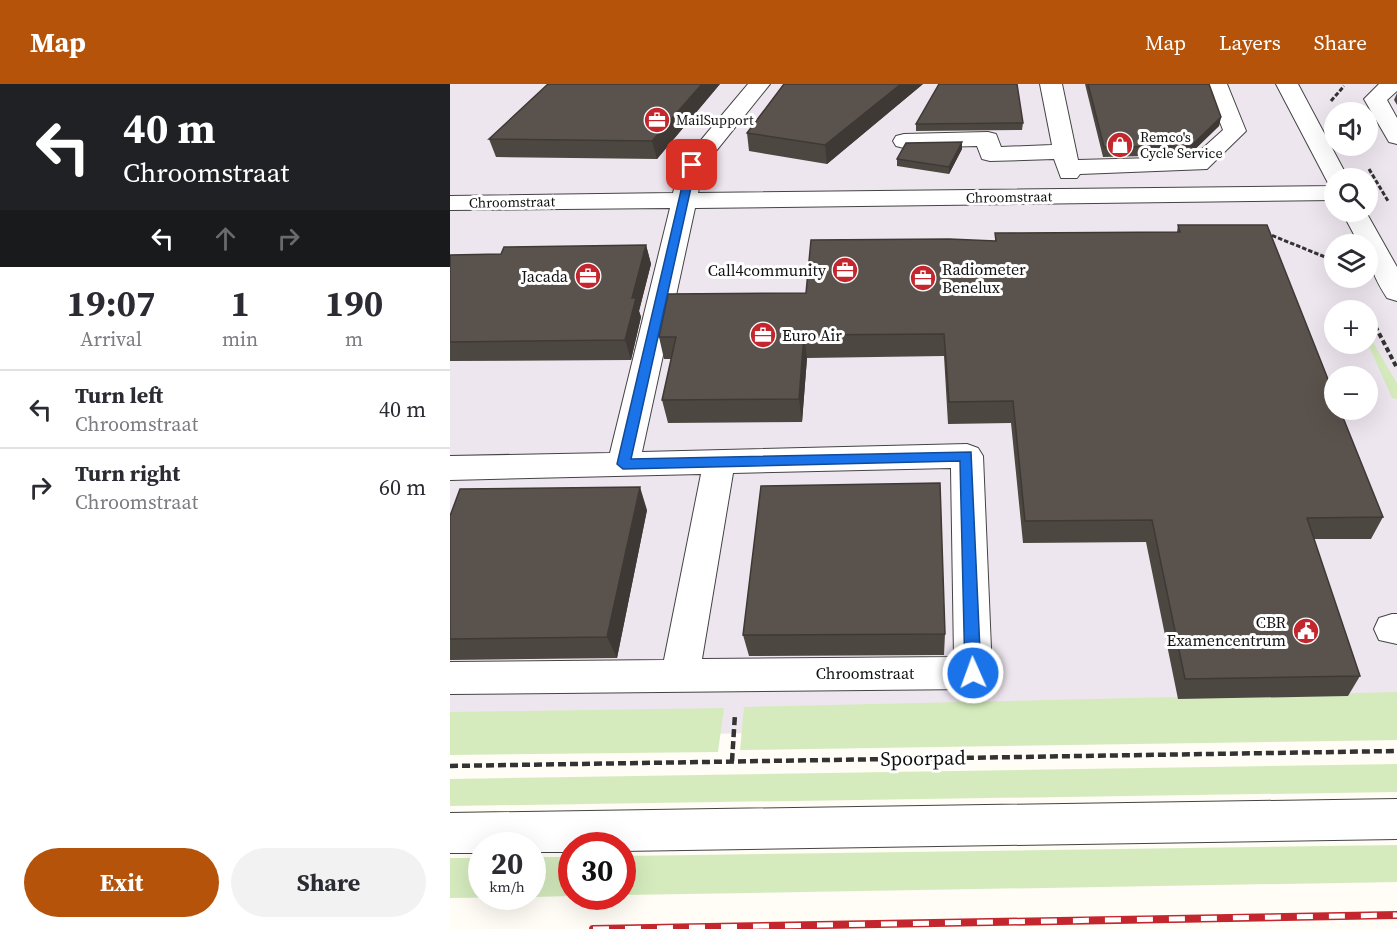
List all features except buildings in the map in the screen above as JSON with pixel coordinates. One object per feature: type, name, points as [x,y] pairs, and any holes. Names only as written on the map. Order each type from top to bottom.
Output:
[{"type":"street","points":[[623,464],[692,165],[759,84]]},
{"type":"street","points":[[1051,84],[1073,196]]},
{"type":"street","points":[[904,141],[988,139],[990,154],[1066,160],[1199,165],[1234,131],[1216,84]]},
{"type":"street","points":[[1287,84],[1331,168]]},
{"type":"street","points":[[1392,84],[1375,99],[1397,137]]},
{"type":"street","name":"Chroomstraat","points":[[450,202],[1324,193]]},
{"type":"street","points":[[1359,222],[1397,292]]},
{"type":"street","name":"Chroomstraat","points":[[450,468],[967,456],[973,673],[450,678]]},
{"type":"street","points":[[680,676],[719,462]]},
{"type":"street","points":[[450,833],[1397,819]]},
{"type":"path","points":[[1330,101],[1347,84]]},
{"type":"path","points":[[1366,164],[1392,209]]},
{"type":"path","points":[[1378,192],[1382,191]]},
{"type":"path","points":[[1258,230],[1324,257]]},
{"type":"path","points":[[1378,331],[1397,368]]},
{"type":"path","points":[[732,761],[737,674]]},
{"type":"path","name":"Spoorpad","points":[[450,766],[1397,751]]},
{"type":"shaded area","points":[[450,84],[1397,84],[1397,718],[450,740]]},
{"type":"green space","points":[[1378,351],[1397,383],[1397,399],[1392,398],[1372,354],[1378,354]]},
{"type":"green space","points":[[1397,692],[1397,740],[740,750],[744,707]]},
{"type":"green space","points":[[724,708],[718,752],[450,755],[450,712]]},
{"type":"green space","points":[[1397,764],[1397,792],[450,806],[450,779]]},
{"type":"green space","points":[[1397,845],[1397,882],[636,895],[636,856]]},
{"type":"green space","points":[[546,857],[558,857],[558,896],[546,897]]},
{"type":"green space","points":[[450,858],[468,858],[468,898],[450,898]]},
{"type":"railway","points":[[593,929],[1397,915]]},
{"type":"place","name":"MailSupport","points":[[657,120]]},
{"type":"place","name":"Remco's Cycle Service","points":[[1120,145]]},
{"type":"place","name":"Call4community","points":[[845,270]]},
{"type":"place","name":"Jacada","points":[[588,276]]},
{"type":"place","name":"Radiometer Benelux","points":[[923,278]]},
{"type":"place","name":"Euro Air","points":[[763,335]]},
{"type":"place","name":"CBR Examencentrum","points":[[1306,631]]},
{"type":"route","points":[[692,165],[623,464],[967,456],[973,673]]}]
